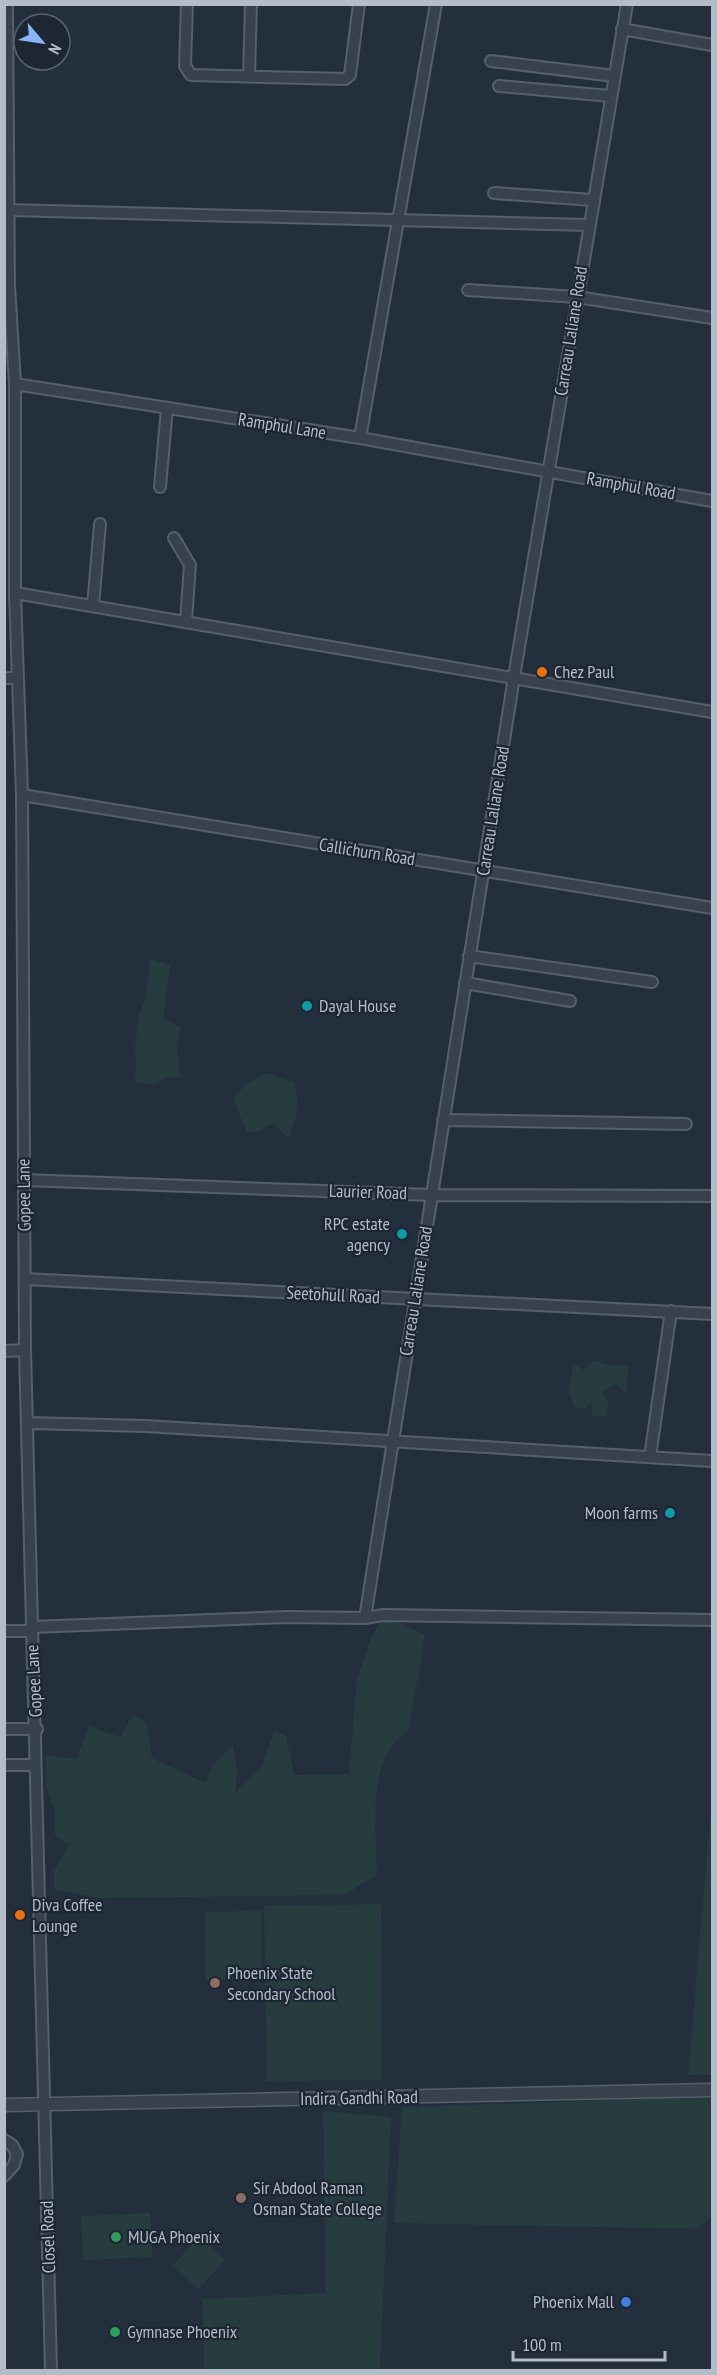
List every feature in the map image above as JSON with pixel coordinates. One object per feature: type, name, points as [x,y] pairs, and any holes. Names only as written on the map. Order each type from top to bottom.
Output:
[{"type":"street","name":"Gopee Lane","points":[[7,4],[9,210],[7,287],[15,384],[10,559],[15,593],[22,795],[25,1350],[29,1423],[32,1629],[37,1729],[35,1765],[44,2104]]},
{"type":"street","points":[[187,4],[187,72],[191,75],[345,80],[350,75],[359,4]]},
{"type":"street","points":[[249,77],[251,4]]},
{"type":"street","points":[[360,438],[436,4]]},
{"type":"street","name":"Carreau Laliane Road","points":[[365,1618],[513,677],[627,4]]},
{"type":"street","points":[[621,29],[712,45]]},
{"type":"street","points":[[491,61],[614,76]]},
{"type":"street","points":[[499,86],[610,96]]},
{"type":"street","points":[[494,193],[592,200]]},
{"type":"street","points":[[9,210],[504,225],[588,225]]},
{"type":"street","points":[[468,290],[577,297],[712,318]]},
{"type":"street","name":"Ramphul Lane","points":[[15,384],[360,438],[549,471]]},
{"type":"street","points":[[160,487],[167,408]]},
{"type":"street","name":"Ramphul Road","points":[[549,471],[712,501]]},
{"type":"street","points":[[93,606],[100,524]]},
{"type":"street","points":[[174,538],[190,565],[186,621]]},
{"type":"street","points":[[15,593],[712,712]]},
{"type":"street","points":[[4,678],[17,678]]},
{"type":"street","name":"Callichurn Road","points":[[22,795],[712,908]]},
{"type":"street","points":[[470,956],[652,982]]},
{"type":"street","points":[[465,983],[570,1001]]},
{"type":"street","points":[[443,1120],[686,1124]]},
{"type":"street","name":"Laurier Road","points":[[24,1180],[431,1195],[712,1196]]},
{"type":"street","name":"Seetohull Road","points":[[25,1279],[712,1314]]},
{"type":"street","points":[[650,1457],[670,1311]]},
{"type":"street","points":[[4,1351],[25,1350]]},
{"type":"street","points":[[29,1423],[145,1426],[712,1461]]},
{"type":"street","points":[[4,1632],[287,1617],[365,1618],[383,1615],[433,1614],[712,1620]]},
{"type":"street","points":[[4,1729],[37,1729]]},
{"type":"street","points":[[4,1765],[35,1765]]},
{"type":"street","name":"Indira Gandhi Road","points":[[4,2105],[712,2090]]},
{"type":"street","name":"Closel Road","points":[[44,2104],[51,2370]]},
{"type":"street","points":[[4,2140],[12,2145],[17,2154],[14,2166],[4,2176]]},
{"type":"green space","points":[[150,959],[170,965],[163,1018],[181,1028],[177,1045],[180,1077],[167,1078],[153,1085],[133,1081],[137,1063],[134,1054],[139,1016],[146,996]]},
{"type":"green space","points":[[267,1073],[295,1083],[298,1108],[289,1138],[272,1123],[258,1132],[246,1132],[234,1098],[247,1083]]},
{"type":"green space","points":[[594,1360],[604,1364],[628,1366],[626,1394],[616,1384],[603,1392],[608,1402],[606,1416],[592,1416],[591,1403],[585,1409],[574,1407],[568,1390],[574,1364],[584,1370]]},
{"type":"green space","points":[[383,1615],[425,1635],[409,1730],[395,1742],[385,1758],[379,1776],[375,1816],[377,1875],[344,1895],[98,1898],[54,1889],[54,1871],[69,1845],[55,1836],[55,1812],[46,1785],[46,1755],[76,1759],[89,1726],[120,1737],[133,1715],[146,1722],[152,1758],[205,1783],[213,1765],[233,1745],[237,1773],[235,1793],[262,1766],[274,1731],[286,1736],[294,1775],[349,1774],[357,1679],[370,1641]]},
{"type":"green space","points":[[712,1797],[712,2075],[688,2075]]},
{"type":"green space","points":[[381,1904],[382,2080],[267,2081],[264,1906]]},
{"type":"green space","points":[[261,1911],[262,1978],[206,1980],[205,1912]]},
{"type":"green space","points":[[708,2097],[712,2100],[712,2216],[698,2229],[394,2223],[402,2107]]},
{"type":"green space","points":[[323,2111],[391,2117],[380,2370],[204,2370],[202,2299],[326,2293]]},
{"type":"green space","name":"MUGA Phoenix","points":[[150,2213],[152,2257],[83,2260],[81,2216]]},
{"type":"green space","points":[[199,2236],[225,2260],[198,2290],[172,2266]]},
{"type":"place","name":"Chez Paul","points":[[542,672]]},
{"type":"place","name":"Dayal House","points":[[307,1006]]},
{"type":"place","name":"RPC estate agency","points":[[402,1234]]},
{"type":"place","name":"Moon farms","points":[[670,1513]]},
{"type":"place","name":"Diva Coffee Lounge","points":[[20,1915]]},
{"type":"place","name":"Phoenix State Secondary School","points":[[215,1983]]},
{"type":"place","name":"Sir Abdool Raman Osman State College","points":[[241,2198]]},
{"type":"place","name":"MUGA Phoenix","points":[[116,2237]]},
{"type":"place","name":"Phoenix Mall","points":[[626,2302]]},
{"type":"place","name":"Gymnase Phoenix","points":[[115,2332]]}]
